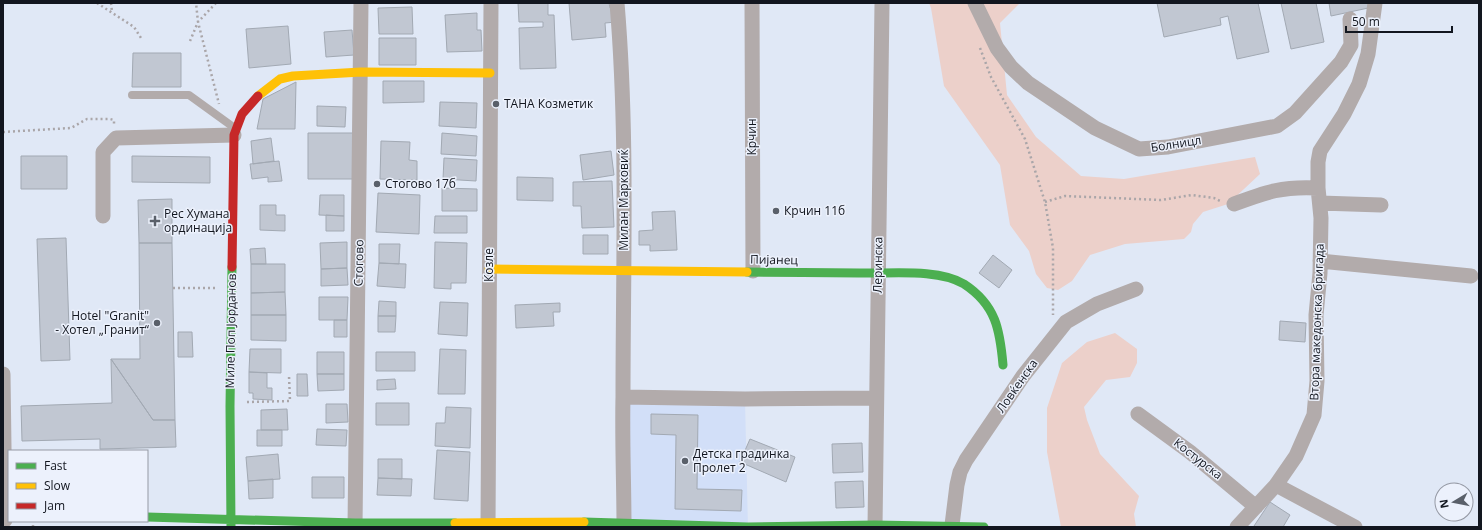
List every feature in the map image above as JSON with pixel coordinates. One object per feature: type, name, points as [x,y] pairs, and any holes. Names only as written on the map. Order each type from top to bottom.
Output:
[{"type":"street","name":"Стогово","points":[[355,525],[361,3]]},
{"type":"street","name":"Козле","points":[[488,525],[491,3]]},
{"type":"street","name":"Милан Марковиќ","points":[[617,3],[623,90],[625,163],[623,397],[624,525]]},
{"type":"street","name":"Крчин","points":[[752,3],[753,271]]},
{"type":"street","name":"Леринска","points":[[875,526],[882,3]]},
{"type":"street","name":"Болницл","points":[[975,3],[997,48],[1011,66],[1028,83],[1095,128],[1139,150],[1168,147],[1276,126],[1295,113],[1341,62],[1351,45],[1350,19]]},
{"type":"street","name":"Втора македонска бригада","points":[[1237,527],[1276,485],[1296,456],[1314,415],[1317,381],[1316,315],[1320,261],[1318,162],[1320,151],[1344,114],[1359,84],[1368,54],[1376,3]]},
{"type":"street","name":"Миле Поп Јорданов","points":[[231,523],[232,288],[235,132],[242,114],[257,97],[280,79],[293,76],[361,72],[490,73]]},
{"type":"street","points":[[103,216],[103,152],[116,138],[235,132]]},
{"type":"street","points":[[1234,204],[1272,190],[1300,187],[1318,188]]},
{"type":"street","points":[[1320,203],[1381,205]]},
{"type":"street","points":[[1320,261],[1471,276]]},
{"type":"street","name":"Пијанец","points":[[489,269],[878,273],[924,274],[946,277],[962,283],[982,301],[999,326],[1003,365]]},
{"type":"street","name":"Ловќенска","points":[[952,525],[960,472],[966,460],[1023,376],[1066,322],[1097,304],[1136,289]]},
{"type":"street","points":[[3,374],[5,522]]},
{"type":"street","points":[[623,397],[745,399],[876,398]]},
{"type":"street","name":"Костурска","points":[[1138,414],[1190,452],[1256,507]]},
{"type":"street","points":[[1276,485],[1355,527]]},
{"type":"street","points":[[148,517],[231,523],[355,525],[624,525],[748,527],[952,525],[984,527]]},
{"type":"lane","points":[[132,96],[189,95],[224,120],[235,132]]},
{"type":"path","points":[[97,3],[134,27],[141,38]]},
{"type":"path","points":[[111,3],[112,13]]},
{"type":"path","points":[[196,3],[198,22],[224,120]]},
{"type":"path","points":[[190,41],[198,22],[216,3]]},
{"type":"path","points":[[978,46],[991,77],[1025,139],[1045,202],[1054,265],[1052,339]]},
{"type":"path","points":[[3,132],[71,128],[88,119],[104,118],[114,120],[116,138]]},
{"type":"path","points":[[1045,202],[1065,196],[1161,200],[1192,195],[1214,198],[1224,203],[1234,204]]},
{"type":"path","points":[[173,288],[232,288]]},
{"type":"path","points":[[243,403],[290,401],[289,376]]},
{"type":"shaded area","points":[[929,3],[1020,3],[1000,23],[1007,95],[1036,137],[1081,176],[1124,179],[1255,157],[1260,174],[1228,204],[1203,212],[1193,224],[1191,232],[1184,239],[1125,244],[1090,255],[1072,281],[1058,290],[1047,288],[1036,274],[1029,251],[1010,225],[1000,165],[944,86]]},
{"type":"shaded area","points":[[1115,333],[1137,349],[1137,363],[1130,377],[1106,380],[1084,407],[1087,420],[1100,454],[1139,496],[1134,514],[1136,527],[1061,527],[1047,452],[1047,408],[1062,363],[1087,342]]},
{"type":"shaded area","name":"Детска градинка Пролет 2","points":[[623,397],[745,399],[748,527],[624,522]]},
{"type":"building","points":[[518,3],[548,3],[548,15],[554,15],[556,68],[520,69],[519,28],[543,27],[543,22],[519,22]]},
{"type":"building","points":[[569,3],[609,3],[610,8],[615,8],[616,22],[605,23],[606,37],[572,40]]},
{"type":"building","points":[[1157,3],[1258,3],[1269,52],[1237,59],[1228,16],[1220,18],[1221,25],[1164,37]]},
{"type":"building","points":[[1281,3],[1316,3],[1324,42],[1291,49]]},
{"type":"building","points":[[1329,3],[1372,3],[1373,7],[1331,16]]},
{"type":"building","points":[[412,7],[413,34],[379,34],[378,8]]},
{"type":"building","points":[[477,13],[477,30],[481,30],[482,51],[447,52],[445,15]]},
{"type":"building","points":[[288,26],[291,64],[249,68],[246,29]]},
{"type":"building","points":[[352,30],[354,55],[326,57],[324,32]]},
{"type":"building","points":[[379,38],[416,38],[416,65],[379,65]]},
{"type":"building","points":[[133,53],[181,53],[181,87],[132,87]]},
{"type":"building","points":[[383,81],[424,81],[424,102],[383,103]]},
{"type":"building","points":[[296,82],[295,129],[257,129],[263,99]]},
{"type":"building","points":[[440,102],[477,103],[476,128],[439,126]]},
{"type":"building","points":[[317,106],[346,107],[345,127],[317,126]]},
{"type":"building","points":[[308,133],[353,133],[353,179],[308,179]]},
{"type":"building","points":[[442,133],[477,136],[476,156],[441,154]]},
{"type":"building","points":[[271,138],[274,161],[253,164],[251,141]]},
{"type":"building","points":[[381,141],[410,142],[409,160],[417,161],[417,180],[380,179]]},
{"type":"building","points":[[611,151],[614,175],[583,180],[580,155]]},
{"type":"building","points":[[21,156],[67,156],[67,189],[21,189]]},
{"type":"building","points":[[132,156],[210,157],[210,183],[132,182]]},
{"type":"building","points":[[444,158],[477,160],[476,181],[443,179]]},
{"type":"building","points":[[279,161],[282,181],[268,182],[268,177],[252,179],[250,164]]},
{"type":"building","points":[[517,177],[553,178],[553,201],[517,200]]},
{"type":"building","points":[[612,181],[614,227],[582,228],[581,206],[573,206],[573,182]]},
{"type":"building","points":[[442,188],[477,189],[477,211],[442,211]]},
{"type":"building","points":[[378,193],[420,195],[419,234],[376,232]]},
{"type":"building","points":[[320,195],[344,195],[344,216],[319,215]]},
{"type":"building","name":"Рес Хумана ординација","points":[[172,199],[172,243],[139,243],[138,200]]},
{"type":"building","points":[[260,205],[276,205],[276,215],[285,215],[285,231],[260,230]]},
{"type":"building","points":[[675,211],[677,250],[650,251],[650,245],[639,245],[639,231],[653,230],[652,212]]},
{"type":"building","points":[[326,215],[344,216],[344,231],[326,231]]},
{"type":"building","points":[[435,216],[467,216],[467,233],[434,233]]},
{"type":"building","points":[[583,235],[608,235],[608,254],[583,254]]},
{"type":"building","points":[[66,238],[70,360],[41,361],[37,239]]},
{"type":"building","points":[[347,242],[347,268],[321,269],[320,243]]},
{"type":"building","points":[[435,242],[467,243],[466,283],[451,283],[451,289],[434,288]]},
{"type":"building","name":"Hotel \"Granit\" - Хотел „Гранит“","points":[[139,243],[172,243],[175,420],[153,420],[111,359],[140,359]]},
{"type":"building","points":[[379,244],[400,244],[399,264],[379,263]]},
{"type":"building","points":[[265,248],[266,264],[251,264],[250,249]]},
{"type":"building","points":[[993,255],[1012,270],[999,288],[979,273]]},
{"type":"building","points":[[379,263],[406,264],[405,288],[377,286]]},
{"type":"building","points":[[251,264],[285,264],[285,292],[251,293]]},
{"type":"building","points":[[347,268],[348,285],[321,286],[321,269]]},
{"type":"building","points":[[285,292],[286,315],[251,315],[251,293]]},
{"type":"building","points":[[319,297],[348,297],[347,320],[319,320]]},
{"type":"building","points":[[379,301],[396,302],[396,316],[378,316]]},
{"type":"building","points":[[440,302],[468,303],[467,336],[438,334]]},
{"type":"building","points":[[560,303],[560,312],[553,312],[554,326],[516,328],[515,305]]},
{"type":"building","points":[[251,315],[286,315],[286,341],[251,340]]},
{"type":"building","points":[[378,316],[396,316],[395,332],[378,332]]},
{"type":"building","points":[[334,320],[347,320],[347,337],[334,337]]},
{"type":"building","points":[[1280,321],[1306,323],[1305,342],[1279,340]]},
{"type":"building","points":[[178,332],[192,332],[193,357],[178,357]]},
{"type":"building","points":[[250,349],[281,349],[281,373],[249,372]]},
{"type":"building","points":[[440,349],[466,350],[465,394],[438,394]]},
{"type":"building","points":[[317,352],[344,352],[344,374],[317,374]]},
{"type":"building","points":[[376,352],[415,352],[415,371],[376,371]]},
{"type":"building","points":[[111,359],[153,420],[175,420],[176,447],[100,449],[100,439],[22,441],[21,406],[112,403]]},
{"type":"building","points":[[249,372],[267,373],[267,388],[272,388],[272,400],[253,399],[253,393],[249,393]]},
{"type":"building","points":[[297,374],[307,374],[308,396],[297,396]]},
{"type":"building","points":[[317,374],[344,374],[344,390],[318,391]]},
{"type":"building","points":[[395,379],[396,389],[377,390],[377,380]]},
{"type":"building","points":[[376,403],[409,403],[409,425],[376,425]]},
{"type":"building","points":[[326,404],[347,404],[348,422],[326,423]]},
{"type":"building","points":[[446,407],[471,408],[470,448],[435,446],[436,423],[445,423]]},
{"type":"building","points":[[287,409],[288,430],[261,430],[261,410]]},
{"type":"building","name":"Детска градинка Пролет 2","points":[[651,414],[698,415],[697,489],[742,490],[741,511],[675,509],[676,435],[651,434]]},
{"type":"building","points":[[317,429],[347,430],[346,446],[316,445]]},
{"type":"building","points":[[257,430],[282,430],[282,446],[257,446]]},
{"type":"building","points":[[750,439],[795,457],[786,482],[740,462]]},
{"type":"building","points":[[862,443],[863,472],[833,473],[832,444]]},
{"type":"building","points":[[437,450],[470,452],[468,501],[434,499]]},
{"type":"building","points":[[278,454],[280,479],[248,481],[246,457]]},
{"type":"building","points":[[378,459],[402,459],[402,479],[378,478]]},
{"type":"building","points":[[312,477],[344,477],[344,498],[312,498]]},
{"type":"building","points":[[378,478],[412,479],[411,496],[377,495]]},
{"type":"building","points":[[273,479],[273,498],[249,499],[248,481]]},
{"type":"building","points":[[863,481],[864,507],[836,508],[835,482]]},
{"type":"building","points":[[1270,502],[1290,515],[1283,527],[1254,526]]},
{"type":"traffic: fast","points":[[231,527],[230,406],[232,267]]},
{"type":"traffic: fast","points":[[747,272],[913,273],[953,279],[964,284],[975,292],[990,310],[998,330],[1003,365]]},
{"type":"traffic: fast","points":[[148,517],[355,523],[455,523]]},
{"type":"traffic: fast","points":[[584,522],[748,527],[875,525],[984,527]]},
{"type":"traffic: slow","points":[[258,96],[280,79],[293,76],[361,72],[490,73]]},
{"type":"traffic: slow","points":[[489,269],[747,272]]},
{"type":"traffic: slow","points":[[455,523],[584,522]]},
{"type":"traffic: jam","points":[[232,267],[234,135],[242,114],[258,96]]},
{"type":"place","name":"ТАНА Козметик","points":[[496,104]]},
{"type":"place","name":"Стогово 17б","points":[[377,184]]},
{"type":"place","name":"Крчин 11б","points":[[776,211]]},
{"type":"place","name":"Рес Хумана ординација","points":[[155,221]]},
{"type":"place","name":"Hotel \"Granit\" - Хотел „Гранит“","points":[[157,323]]},
{"type":"place","name":"Детска градинка Пролет 2","points":[[685,461]]}]
